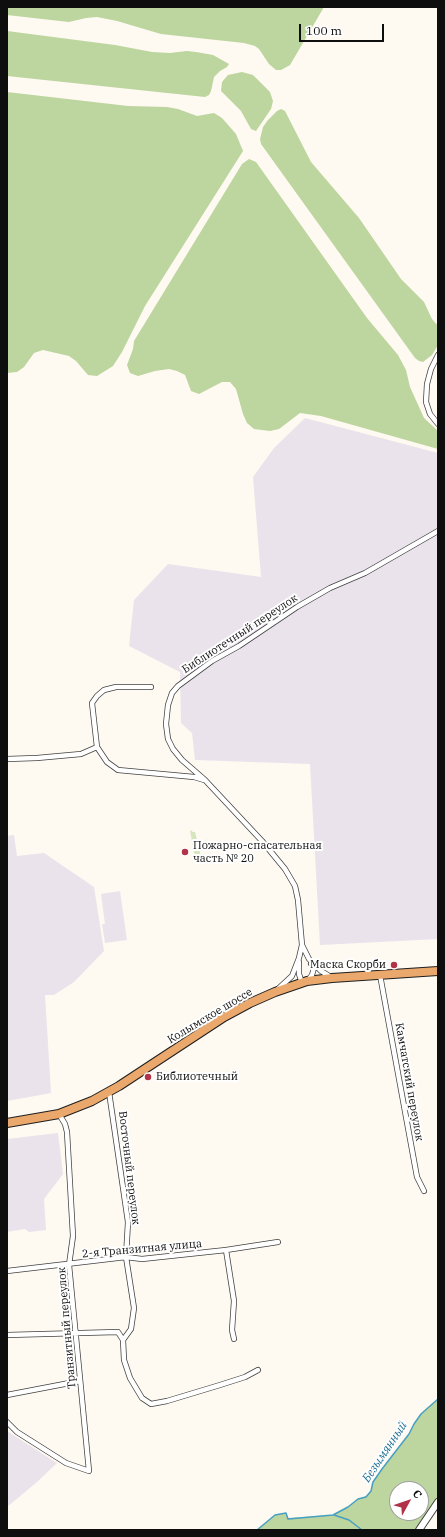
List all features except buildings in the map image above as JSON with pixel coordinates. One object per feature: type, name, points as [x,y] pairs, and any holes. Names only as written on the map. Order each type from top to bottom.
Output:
[{"type":"highway","name":"Колымское шоссе","points":[[7,1123],[60,1114],[85,1105],[110,1092],[224,1017],[275,992],[305,982],[332,978],[438,971]]},
{"type":"street","points":[[438,355],[431,369],[427,384],[426,402],[430,414],[438,424]]},
{"type":"street","name":"Библиотечный переулок","points":[[275,992],[292,976],[299,958],[302,945],[298,900],[290,878],[278,860],[205,780],[182,760],[173,749],[168,739],[166,724],[168,705],[172,693],[178,686],[212,661],[239,646],[304,603],[330,588],[365,573],[438,531]]},
{"type":"street","points":[[151,688],[116,687],[104,690],[97,696],[92,703],[97,747],[107,762],[118,770],[194,777],[205,780]]},
{"type":"street","points":[[7,759],[42,758],[82,754],[97,747]]},
{"type":"street","name":"Библиотечный переулок","points":[[302,945],[309,959],[321,971],[332,978]]},
{"type":"street","points":[[299,958],[299,974],[305,982],[312,975],[314,968],[309,959]]},
{"type":"street","name":"Камчатский переулок","points":[[380,974],[417,1176],[424,1191]]},
{"type":"street","name":"Восточный переулок","points":[[110,1092],[128,1222],[126,1257],[134,1308],[131,1329],[123,1340]]},
{"type":"street","name":"Транзитный переулок","points":[[7,1422],[17,1432],[66,1463],[89,1471],[69,1265],[73,1236],[67,1132],[60,1114]]},
{"type":"street","name":"2-я Транзитная улица","points":[[7,1271],[69,1265],[126,1257],[142,1258],[226,1250],[278,1242]]},
{"type":"street","points":[[226,1250],[234,1301],[232,1330],[234,1339]]},
{"type":"street","points":[[7,1335],[118,1332],[123,1340],[124,1360],[130,1378],[142,1398],[151,1404],[167,1401],[220,1385],[245,1377],[258,1370]]},
{"type":"street","points":[[7,1395],[80,1381]]},
{"type":"street","points":[[419,1530],[438,1502]]},
{"type":"shaded area","points":[[305,418],[438,453],[438,939],[320,945],[310,764],[195,760],[192,733],[181,723],[180,672],[129,646],[134,600],[168,564],[261,577],[253,477],[274,448]]},
{"type":"shaded area","points":[[14,835],[17,856],[44,853],[94,887],[104,951],[74,982],[54,995],[45,995],[51,1093],[7,1101],[7,836]]},
{"type":"shaded area","points":[[120,891],[127,940],[105,943],[102,924],[105,924],[101,894]]},
{"type":"shaded area","points":[[58,1133],[63,1174],[44,1199],[46,1230],[29,1232],[25,1229],[7,1232],[7,1139]]},
{"type":"shaded area","points":[[7,1431],[57,1463],[7,1507]]},
{"type":"green space","points":[[7,7],[324,7],[290,65],[281,70],[276,70],[269,64],[259,49],[255,46],[244,43],[161,34],[117,21],[97,17],[69,22],[7,15]]},
{"type":"green space","points":[[7,31],[115,45],[152,52],[196,52],[213,55],[229,64],[214,77],[211,91],[209,95],[205,97],[7,76]]},
{"type":"green space","points":[[242,72],[253,75],[270,92],[273,101],[271,109],[256,131],[251,129],[241,111],[221,91],[222,82],[228,75]]},
{"type":"green space","points":[[7,92],[128,106],[167,107],[178,109],[197,116],[214,113],[222,118],[236,134],[243,151],[145,306],[122,352],[113,366],[97,376],[88,375],[76,361],[69,356],[43,350],[34,353],[24,367],[17,372],[7,373]]},
{"type":"green space","points":[[281,109],[285,111],[311,162],[359,218],[401,279],[424,302],[432,319],[438,326],[438,345],[432,355],[423,362],[415,358],[261,144],[260,139],[263,127],[277,111]]},
{"type":"green space","points":[[249,159],[256,162],[367,318],[398,355],[406,370],[410,387],[424,418],[438,431],[438,449],[321,416],[300,413],[279,429],[270,431],[254,429],[247,423],[236,389],[230,382],[222,382],[199,394],[191,391],[185,375],[177,371],[169,369],[138,376],[130,373],[127,365],[133,349],[134,341],[242,164]]},
{"type":"green space","points":[[190,830],[195,832],[202,861],[194,853]]},
{"type":"green space","points":[[438,1399],[438,1502],[429,1515],[429,1481],[389,1481],[389,1521],[425,1521],[419,1530],[257,1530],[275,1515],[286,1513],[288,1518],[333,1515],[348,1507],[358,1499],[366,1496],[371,1491],[373,1482],[409,1434],[421,1414]]},
{"type":"waterway","name":"Безымянный","points":[[257,1530],[275,1515],[286,1513],[288,1519],[333,1515],[348,1507],[358,1499],[366,1497],[371,1491],[373,1482],[409,1434],[421,1414],[438,1399]]},
{"type":"waterway","points":[[334,1515],[349,1520],[362,1530]]},
{"type":"place","name":"Пожарно-спасательная часть № 20","points":[[185,852]]},
{"type":"place","name":"Маска Скорби","points":[[394,965]]},
{"type":"place","name":"Библиотечный","points":[[148,1077]]}]
